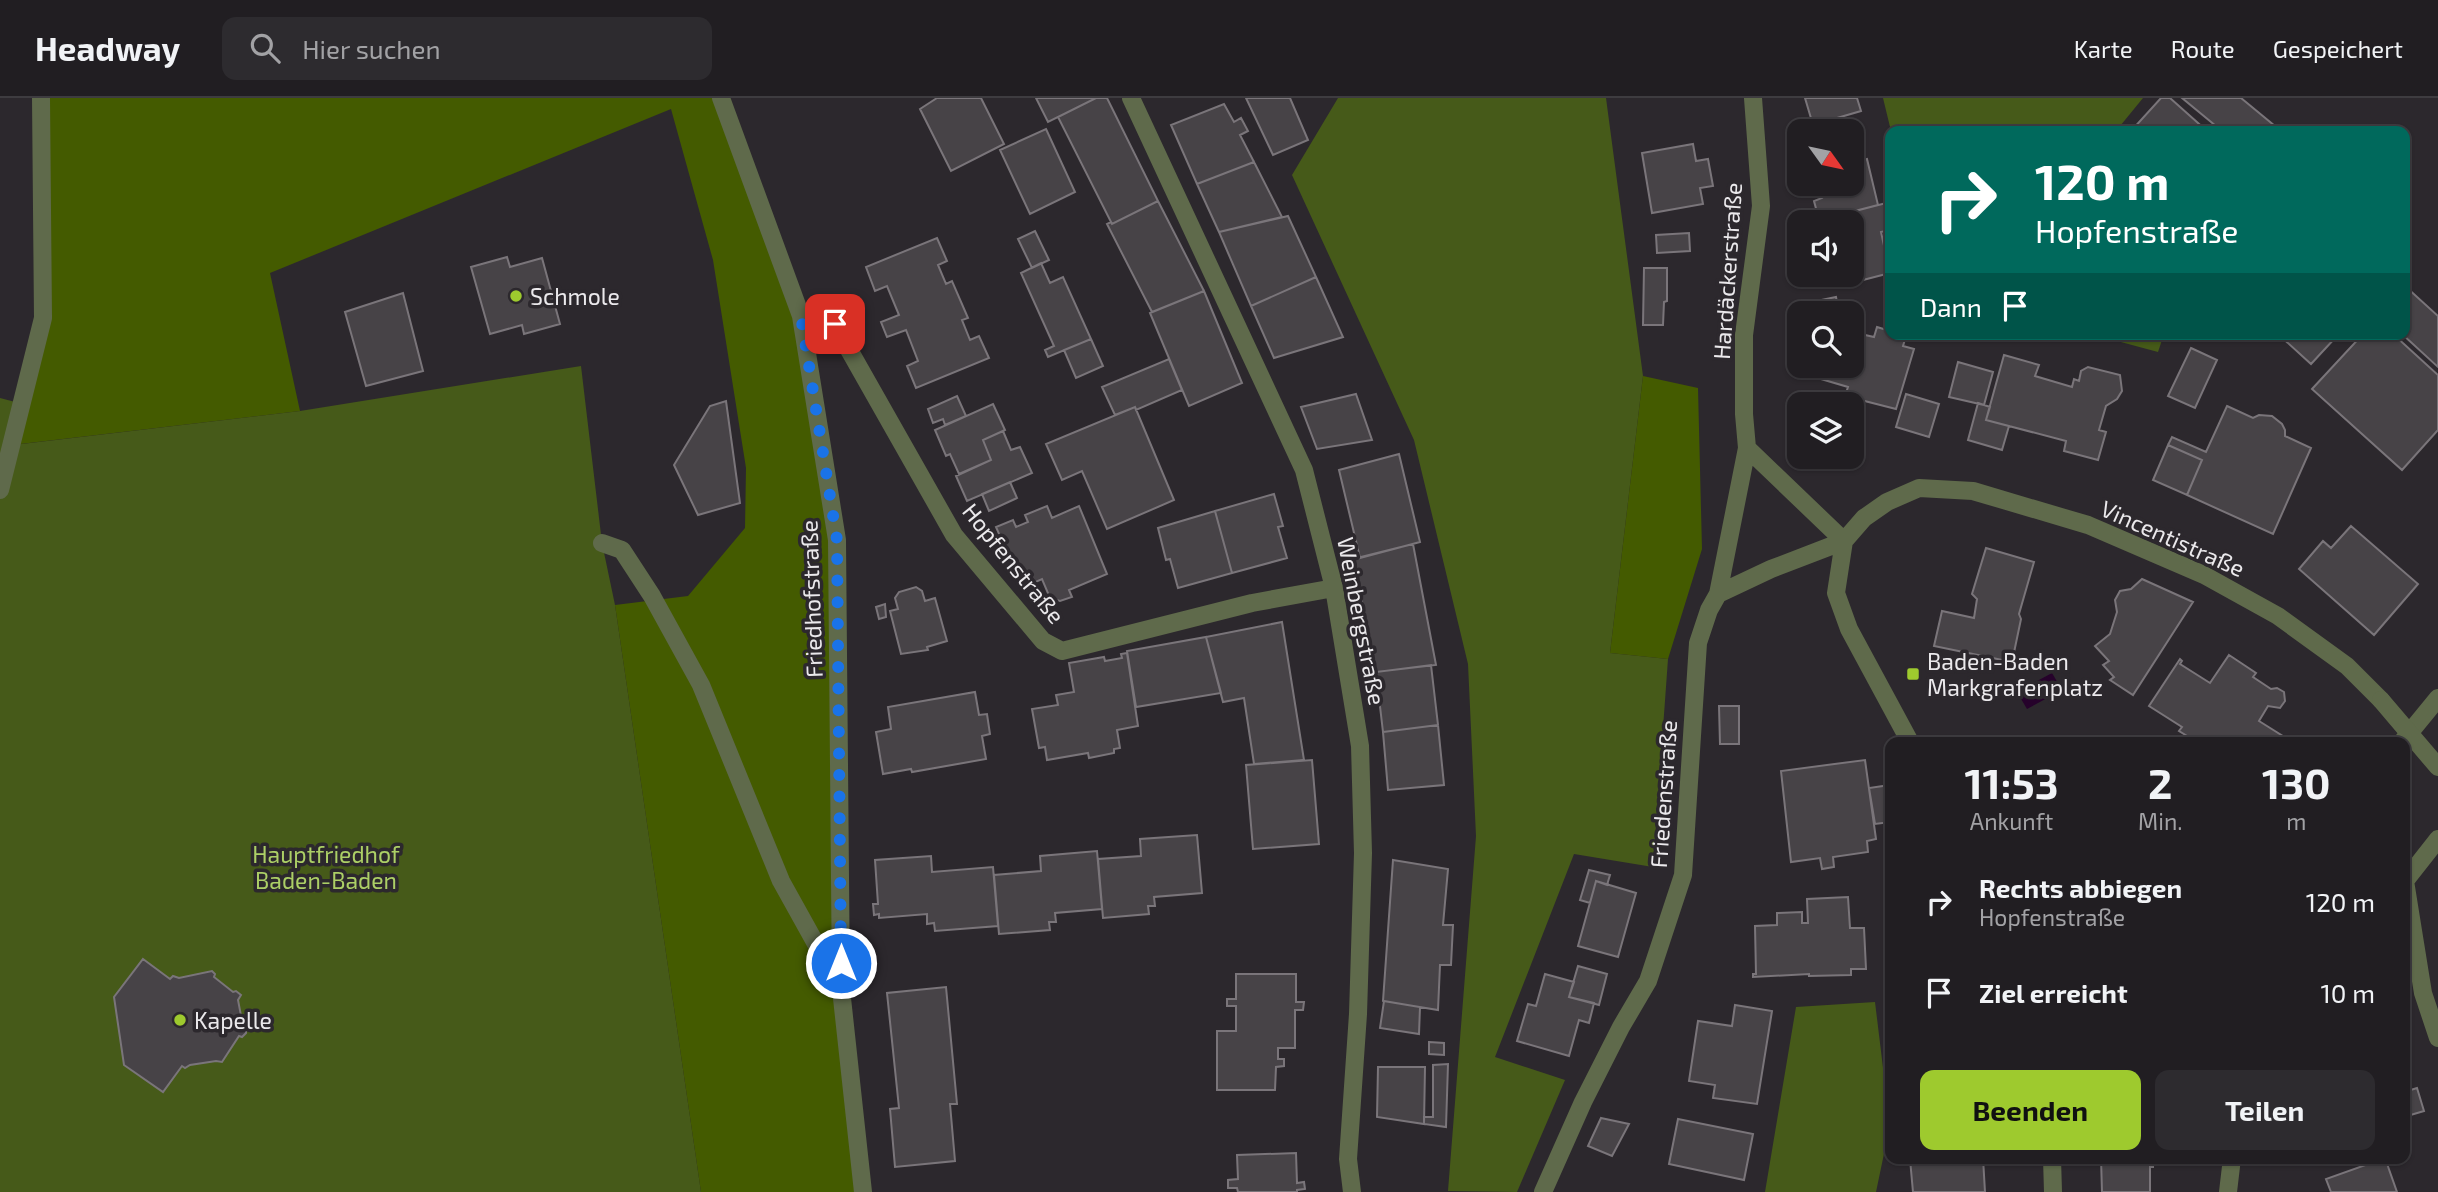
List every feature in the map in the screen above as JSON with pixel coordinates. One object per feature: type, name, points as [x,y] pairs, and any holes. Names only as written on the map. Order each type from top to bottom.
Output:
[{"type":"street","points":[[0,490],[43,318],[41,98]]},
{"type":"street","name":"Friedhofstraße","points":[[721,98],[801,316],[837,540],[841,989],[863,1192]]},
{"type":"street","name":"Weinbergstraße","points":[[1130,98],[1304,470],[1334,588],[1360,746],[1363,839],[1359,1014],[1349,1159],[1352,1192]]},
{"type":"street","name":"Hardäckerstraße","points":[[1718,594],[1747,448],[1744,415],[1744,335],[1761,206],[1753,98]]},
{"type":"street","name":"Hopfenstraße","points":[[801,316],[835,324],[954,536],[1043,641],[1062,651],[1252,603],[1334,588]]},
{"type":"street","points":[[1747,448],[1844,541]]},
{"type":"street","name":"Vincentistraße","points":[[1844,541],[1864,518],[1875,510],[1919,488],[1973,491],[2088,525],[2204,575],[2278,615],[2347,666],[2381,699],[2438,767]]},
{"type":"street","points":[[1718,594],[1771,569],[1844,541]]},
{"type":"street","points":[[1844,541],[1836,593],[1849,629],[1907,737]]},
{"type":"street","name":"Friedhofstraße","points":[[602,543],[622,550],[652,596],[701,685],[781,881],[841,989]]},
{"type":"street","name":"Friedenstraße","points":[[1543,1192],[1583,1102],[1648,981],[1683,875],[1698,643],[1709,610],[1718,594]]},
{"type":"street","points":[[2406,737],[2438,698]]},
{"type":"street","points":[[2410,875],[2438,839]]},
{"type":"street","points":[[2410,912],[2423,993],[2438,1038]]},
{"type":"street","points":[[2052,1164],[2053,1192]]},
{"type":"street","points":[[2228,1192],[2231,1164]]},
{"type":"green space","points":[[41,98],[721,98],[805,309],[837,540],[841,989],[863,1192],[701,1192],[615,605],[688,596],[745,528],[746,468],[713,260],[671,109],[270,273],[300,411],[12,445],[43,318]]},
{"type":"green space","points":[[1338,98],[1606,98],[1643,376],[1610,653],[1668,659],[1653,867],[1574,854],[1495,1057],[1565,1080],[1517,1192],[1448,1191],[1476,836],[1468,664],[1414,440],[1292,175]]},
{"type":"green space","points":[[1883,98],[2143,98],[2120,126],[1890,126]]},
{"type":"green space","points":[[2113,340],[2162,340],[2158,352]]},
{"type":"green space","name":"Hauptfriedhof Baden-Baden","points":[[581,366],[602,543],[615,605],[701,1192],[0,1192],[0,398],[23,404],[13,445],[300,411]]},
{"type":"green space","points":[[1643,376],[1698,388],[1702,549],[1668,659],[1610,653]]},
{"type":"green space","points":[[1875,1002],[1885,1084],[1885,1149],[1876,1192],[1765,1192],[1796,1007]]},
{"type":"shaded area","points":[[2052,673],[2062,690],[2027,709],[2017,692]]},
{"type":"building","points":[[937,98],[981,98],[1004,144],[951,171],[920,109]]},
{"type":"building","points":[[1036,98],[1096,98],[1048,122]]},
{"type":"building","points":[[1096,98],[1107,98],[1158,201],[1112,224],[1058,117]]},
{"type":"building","points":[[1246,98],[1290,98],[1308,140],[1273,155]]},
{"type":"building","points":[[1805,98],[1857,98],[1861,111],[1834,119],[1811,119]]},
{"type":"building","points":[[2161,98],[2170,98],[2201,126],[2136,126]]},
{"type":"building","points":[[2182,98],[2241,98],[2275,126],[2216,126]]},
{"type":"building","points":[[1224,104],[1234,122],[1241,118],[1248,131],[1240,135],[1254,162],[1197,184],[1171,125]]},
{"type":"building","points":[[1046,129],[1075,192],[1030,214],[1000,150]]},
{"type":"building","points":[[1693,144],[1696,161],[1708,159],[1713,186],[1700,188],[1703,204],[1652,213],[1642,153]]},
{"type":"building","points":[[1867,159],[1878,205],[1859,210],[1816,210],[1814,201],[1821,196],[1864,196],[1864,160]]},
{"type":"building","points":[[1254,162],[1282,217],[1219,232],[1197,184]]},
{"type":"building","points":[[1158,201],[1204,291],[1152,312],[1107,224]]},
{"type":"building","points":[[1885,203],[1885,231],[1881,232],[1885,250],[1885,274],[1864,280],[1864,210],[1859,210]]},
{"type":"building","points":[[1288,216],[1316,277],[1251,306],[1219,232]]},
{"type":"building","points":[[1035,231],[1049,260],[1032,268],[1018,239]]},
{"type":"building","points":[[1689,233],[1690,251],[1657,253],[1656,235]]},
{"type":"building","points":[[937,238],[947,261],[938,265],[946,284],[952,281],[968,318],[962,320],[970,340],[979,336],[989,358],[916,388],[907,366],[918,361],[906,330],[887,337],[881,322],[899,315],[887,286],[875,291],[866,267]]},
{"type":"building","name":"Schmole","points":[[507,257],[510,267],[542,258],[560,324],[524,334],[522,325],[490,334],[471,267]]},
{"type":"building","points":[[1041,263],[1050,283],[1063,277],[1091,339],[1048,357],[1045,350],[1054,346],[1021,273]]},
{"type":"building","points":[[1644,268],[1667,268],[1667,301],[1664,302],[1663,325],[1643,325]]},
{"type":"building","points":[[1316,277],[1343,337],[1274,358],[1251,306]]},
{"type":"building","points":[[1204,291],[1242,383],[1189,406],[1150,313]]},
{"type":"building","points":[[2410,291],[2438,316],[2438,367],[2409,340]]},
{"type":"building","points":[[403,293],[423,371],[366,386],[345,312]]},
{"type":"building","points":[[1836,297],[1837,301],[1817,301]]},
{"type":"building","points":[[1877,327],[1885,329],[1885,340],[1905,340],[1903,346],[1914,349],[1896,409],[1864,401],[1864,392],[1846,392],[1848,387],[1821,379],[1864,378],[1864,335],[1874,337]]},
{"type":"building","points":[[1091,339],[1103,366],[1076,378],[1064,350]]},
{"type":"building","points":[[2285,340],[2333,340],[2311,364]]},
{"type":"building","points":[[2357,340],[2400,340],[2438,375],[2438,430],[2402,470],[2312,389]]},
{"type":"building","points":[[2191,348],[2217,360],[2195,408],[2168,396]]},
{"type":"building","points":[[2004,355],[2039,365],[2035,376],[2072,387],[2074,379],[2079,381],[2081,371],[2088,367],[2120,375],[2122,391],[2117,399],[2106,406],[2099,430],[2106,432],[2098,460],[2064,451],[2066,441],[1986,420]]},
{"type":"building","points":[[1169,359],[1182,390],[1136,410],[1135,407],[1115,415],[1102,387]]},
{"type":"building","points":[[1958,362],[1993,372],[1984,405],[1949,397]]},
{"type":"building","points":[[1356,394],[1372,440],[1317,449],[1301,407]]},
{"type":"building","points":[[1906,394],[1939,404],[1929,437],[1896,427]]},
{"type":"building","points":[[957,396],[966,416],[945,425],[943,419],[933,423],[928,409]]},
{"type":"building","points":[[726,401],[740,503],[698,515],[674,465],[710,406]]},
{"type":"building","points":[[1978,403],[1990,407],[1986,420],[2009,426],[2002,450],[1968,440]]},
{"type":"building","points":[[993,404],[1005,430],[983,440],[991,460],[959,474],[950,454],[946,456],[935,430]]},
{"type":"building","points":[[2227,406],[2253,418],[2259,415],[2272,416],[2282,424],[2285,436],[2311,448],[2273,534],[2187,495],[2202,460],[2168,445],[2172,437],[2206,452]]},
{"type":"building","points":[[1135,407],[1174,500],[1107,529],[1082,471],[1062,480],[1046,444]]},
{"type":"building","points":[[1003,431],[1011,450],[1020,447],[1032,473],[967,501],[956,476],[991,460],[983,440]]},
{"type":"building","points":[[2168,445],[2202,460],[2187,495],[2153,480]]},
{"type":"building","points":[[1399,454],[1420,542],[1360,558],[1339,470]]},
{"type":"building","points":[[1010,482],[1017,498],[989,511],[982,494]]},
{"type":"building","points":[[1274,494],[1283,526],[1278,527],[1287,558],[1232,573],[1215,511]]},
{"type":"building","points":[[1047,506],[1052,518],[1079,506],[1107,574],[1069,590],[1072,597],[1060,601],[1050,598],[1042,579],[1029,585],[1023,570],[1016,573],[996,527],[1013,520],[1016,527],[1028,522],[1025,515]]},
{"type":"building","points":[[1215,511],[1232,573],[1178,588],[1170,559],[1166,560],[1158,528]]},
{"type":"building","points":[[2351,526],[2418,584],[2374,635],[2299,569],[2323,541],[2331,548]]},
{"type":"building","points":[[1413,544],[1436,665],[1376,672],[1353,559]]},
{"type":"building","points":[[1986,548],[2034,562],[2019,614],[2021,619],[2012,662],[1934,646],[1942,611],[1974,618],[1977,599],[1972,594]]},
{"type":"building","points":[[2142,579],[2193,602],[2133,695],[2110,680],[2114,677],[2103,665],[2109,661],[2095,646],[2110,634],[2117,612],[2115,600],[2120,591],[2131,589]]},
{"type":"building","points":[[916,587],[922,591],[925,601],[935,598],[947,641],[927,647],[928,650],[901,654],[890,611],[898,609],[895,598],[899,592]]},
{"type":"building","points":[[885,604],[886,617],[879,619],[876,607]]},
{"type":"building","points":[[1282,622],[1304,760],[1254,764],[1244,698],[1223,702],[1206,637]]},
{"type":"building","points":[[1206,637],[1221,693],[1136,707],[1127,651]]},
{"type":"building","points":[[1127,653],[1138,726],[1117,730],[1120,748],[1114,749],[1114,753],[1089,758],[1088,753],[1047,760],[1045,747],[1039,748],[1032,709],[1058,705],[1056,695],[1074,692],[1069,663],[1104,657],[1105,661],[1122,658],[1121,654]]},
{"type":"building","points":[[2229,655],[2256,673],[2253,677],[2271,689],[2277,688],[2284,692],[2285,701],[2280,708],[2268,706],[2259,721],[2284,737],[2189,737],[2179,731],[2182,727],[2149,706],[2180,659],[2180,664],[2210,683]]},
{"type":"building","points":[[1431,665],[1438,725],[1383,732],[1376,672]]},
{"type":"building","points":[[975,692],[979,715],[987,714],[990,734],[982,736],[986,759],[912,772],[911,769],[883,774],[876,732],[891,729],[888,707]]},
{"type":"building","points":[[1719,706],[1739,706],[1739,744],[1720,744]]},
{"type":"building","points":[[1438,725],[1444,785],[1388,790],[1383,732]]},
{"type":"building","points":[[1312,760],[1319,844],[1253,849],[1246,765]]},
{"type":"building","points":[[1865,760],[1876,839],[1867,841],[1868,852],[1833,857],[1834,867],[1822,869],[1820,858],[1791,862],[1781,771]]},
{"type":"building","points":[[1885,786],[1885,823],[1875,824],[1869,788]]},
{"type":"building","points":[[1197,835],[1202,893],[1154,897],[1155,906],[1148,906],[1149,914],[1103,918],[1098,859],[1141,856],[1140,839]]},
{"type":"building","points":[[1097,851],[1102,909],[1055,913],[1056,922],[1049,922],[1050,930],[999,934],[994,875],[1041,871],[1040,856]]},
{"type":"building","points":[[931,856],[932,872],[993,867],[998,926],[935,931],[934,923],[927,924],[927,914],[879,918],[879,914],[874,915],[873,904],[878,904],[875,860]]},
{"type":"building","points":[[1393,860],[1448,869],[1443,925],[1453,925],[1451,965],[1440,965],[1438,1010],[1383,1001]]},
{"type":"building","points":[[1589,870],[1610,875],[1607,885],[1596,881],[1590,903],[1580,900]]},
{"type":"building","points":[[1596,881],[1636,893],[1618,957],[1578,946]]},
{"type":"building","points":[[1848,897],[1850,928],[1864,928],[1866,969],[1851,969],[1851,975],[1753,977],[1753,974],[1756,974],[1755,926],[1777,925],[1777,913],[1802,912],[1802,923],[1808,923],[1807,899]]},
{"type":"building","name":"Kapelle","points":[[143,959],[170,979],[173,976],[179,978],[212,971],[214,977],[241,995],[238,1000],[243,1026],[246,1028],[246,1033],[242,1037],[239,1036],[222,1062],[190,1065],[185,1068],[182,1066],[163,1092],[124,1065],[114,997]]},
{"type":"building","points":[[1578,966],[1607,974],[1599,1005],[1569,997]]},
{"type":"building","points":[[1236,974],[1296,974],[1296,1002],[1304,1002],[1303,1010],[1295,1010],[1295,1048],[1278,1048],[1278,1059],[1284,1059],[1284,1066],[1276,1067],[1275,1090],[1217,1090],[1217,1031],[1236,1031],[1236,1006],[1227,1006],[1227,999],[1236,999]]},
{"type":"building","points":[[1545,974],[1574,982],[1569,997],[1594,1003],[1589,1023],[1579,1020],[1569,1056],[1517,1041],[1528,1004],[1536,1006]]},
{"type":"building","points":[[946,987],[957,1104],[950,1104],[955,1161],[895,1167],[890,1109],[899,1108],[887,993]]},
{"type":"building","points":[[1384,1001],[1420,1007],[1419,1034],[1380,1028]]},
{"type":"building","points":[[1735,1005],[1772,1011],[1757,1104],[1713,1098],[1715,1085],[1689,1081],[1698,1021],[1732,1026]]},
{"type":"building","points":[[1429,1042],[1444,1043],[1444,1055],[1429,1054]]},
{"type":"building","points":[[1448,1064],[1446,1127],[1424,1124],[1424,1117],[1433,1117],[1433,1065]]},
{"type":"building","points":[[1378,1067],[1425,1067],[1424,1124],[1377,1117]]},
{"type":"building","points":[[2417,1088],[2424,1111],[2410,1115],[2410,1090]]},
{"type":"building","points":[[1601,1118],[1629,1124],[1612,1156],[1588,1146]]},
{"type":"building","points":[[1678,1119],[1753,1134],[1744,1180],[1669,1164]]},
{"type":"building","points":[[1296,1153],[1297,1183],[1304,1182],[1305,1189],[1297,1192],[1238,1192],[1237,1188],[1228,1188],[1228,1180],[1238,1179],[1237,1155]]},
{"type":"building","points":[[1910,1164],[1983,1164],[1985,1192],[1913,1192]]},
{"type":"building","points":[[2101,1164],[2153,1164],[2153,1167],[2150,1167],[2150,1192],[2102,1192]]},
{"type":"building","points":[[2368,1164],[2387,1164],[2397,1192],[2331,1192],[2326,1179]]},
{"type":"place","name":"Schmole","points":[[516,296]]},
{"type":"place","name":"Baden-Baden Markgrafenplatz","points":[[1913,674]]},
{"type":"place","name":"Kapelle","points":[[180,1020]]},
{"type":"route","points":[[835,324],[801,316],[837,540],[841,963]]}]
